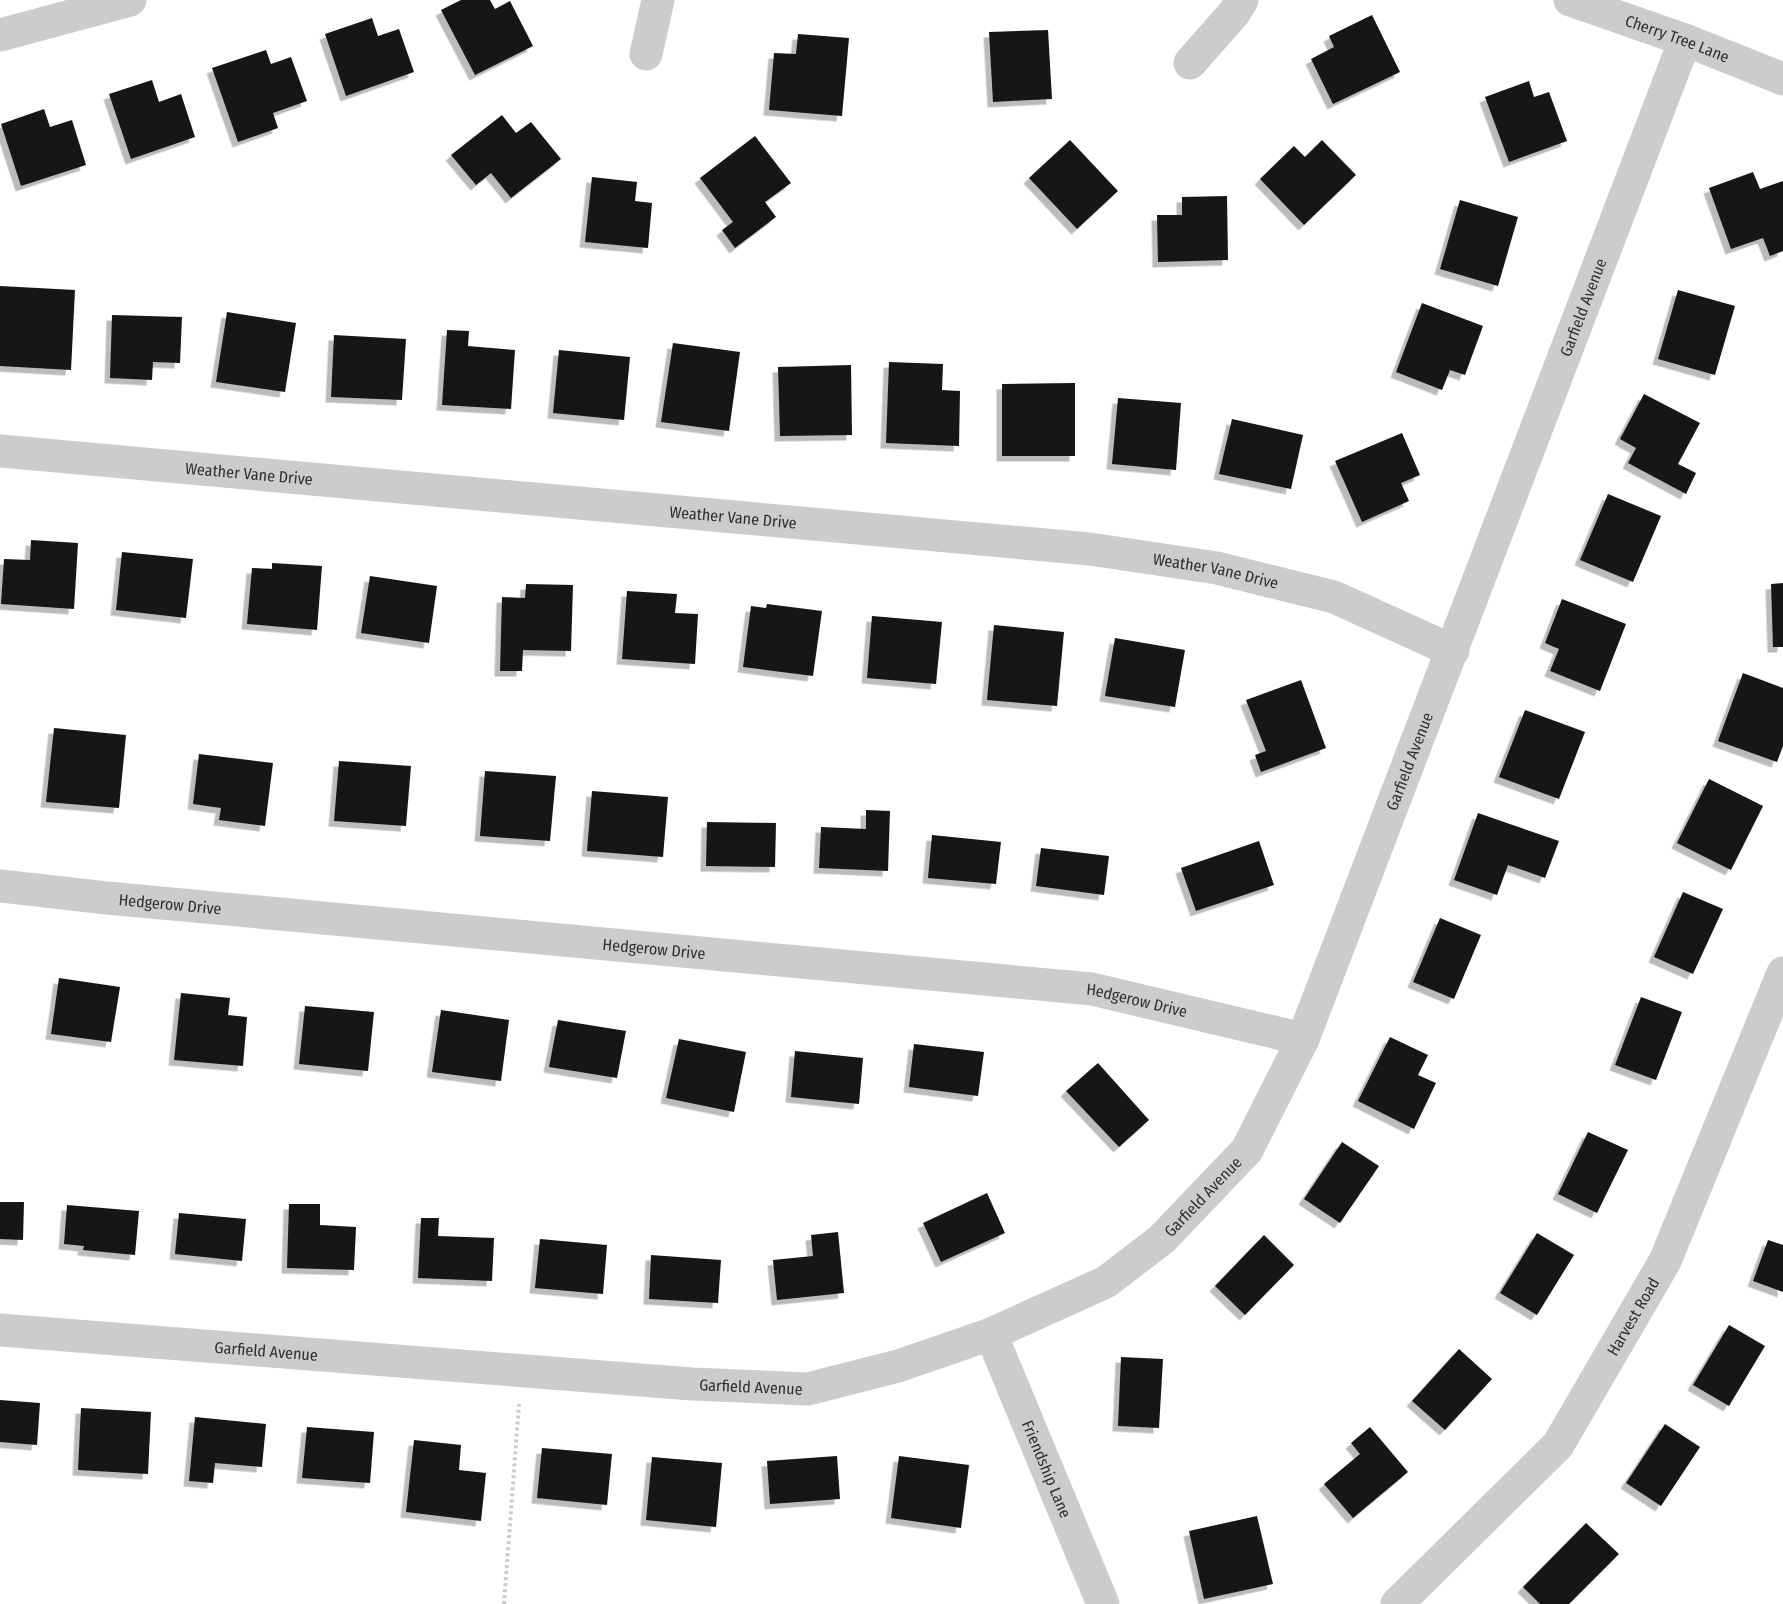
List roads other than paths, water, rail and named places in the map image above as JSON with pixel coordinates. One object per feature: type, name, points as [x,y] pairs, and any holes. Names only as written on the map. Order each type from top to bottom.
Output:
[{"type":"street","points":[[0,35],[130,0]]},
{"type":"street","points":[[646,54],[658,0]]},
{"type":"street","points":[[1190,63],[1234,13],[1242,0]]},
{"type":"street","name":"Cherry Tree Lane","points":[[1570,0],[1685,40],[1783,79]]},
{"type":"street","name":"Garfield Avenue","points":[[0,1330],[692,1384],[808,1389],[898,1366],[990,1334],[1106,1282],[1162,1239],[1247,1150],[1304,1039],[1685,40]]},
{"type":"street","name":"Weather Vane Drive","points":[[0,451],[1090,549],[1217,568],[1334,597],[1453,651]]},
{"type":"street","name":"Hedgerow Drive","points":[[0,886],[107,898],[1092,989],[1304,1039]]},
{"type":"street","name":"Harvest Road","points":[[1397,1604],[1558,1444],[1665,1261],[1783,973]]},
{"type":"street","name":"Friendship Lane","points":[[990,1334],[1102,1604]]}]
